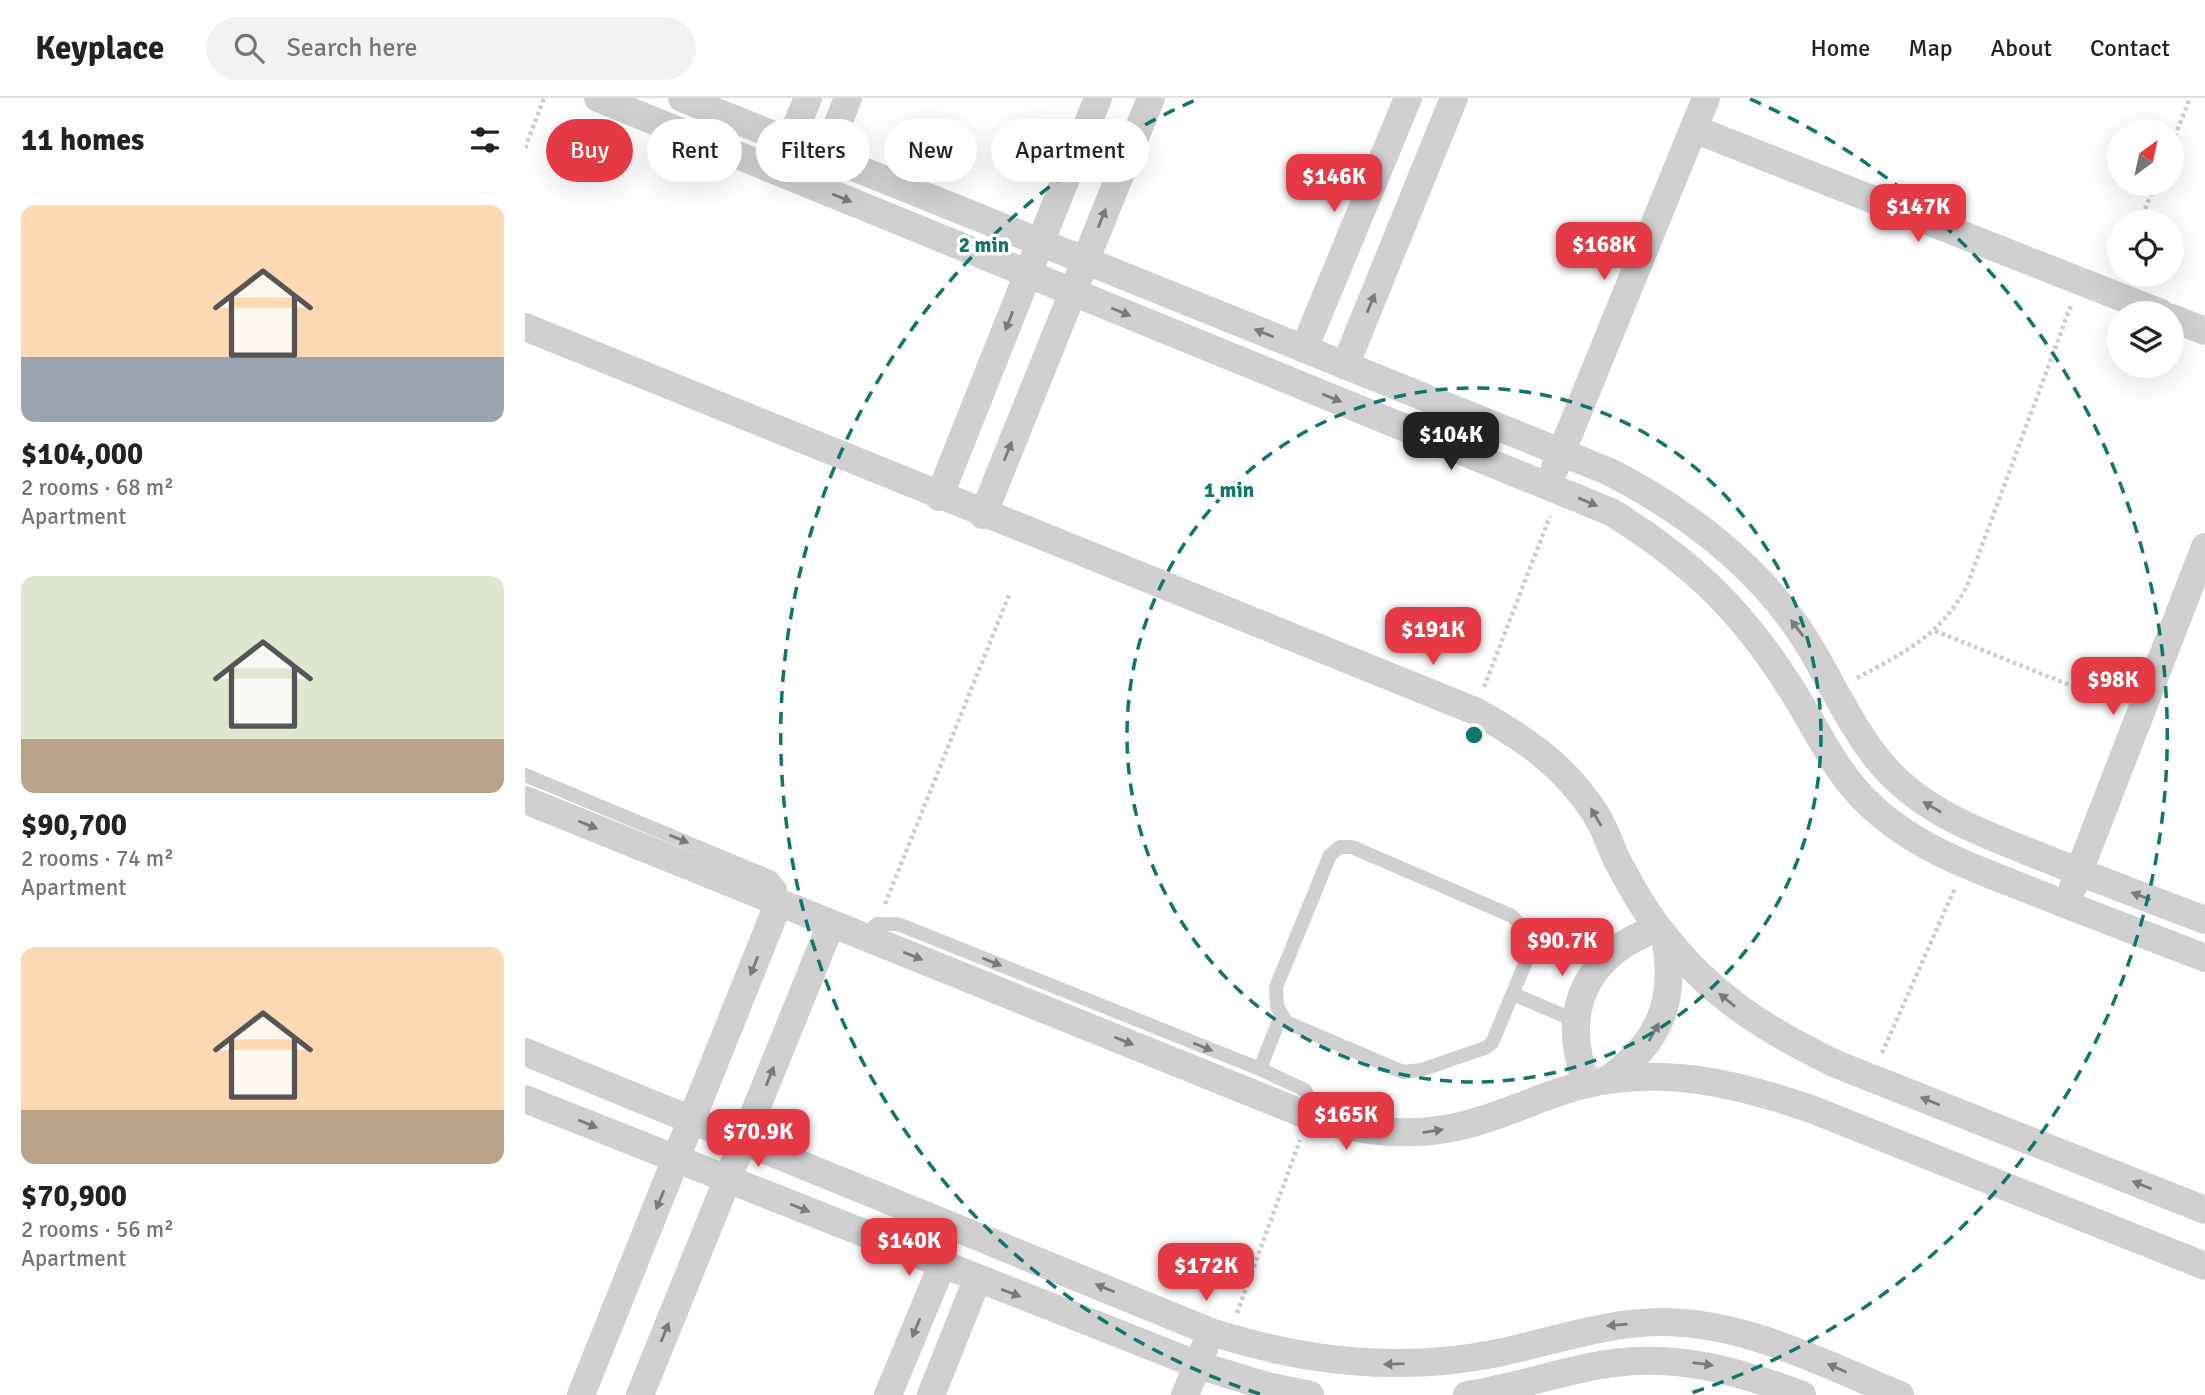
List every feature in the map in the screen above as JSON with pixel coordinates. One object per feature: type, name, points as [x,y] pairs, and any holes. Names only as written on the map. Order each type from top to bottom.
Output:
[{"type":"street","points":[[598,98],[1611,512],[1659,541],[1704,577],[1749,627],[1809,717],[1833,761],[1865,801],[1903,832],[1965,864],[2205,958]]},
{"type":"street","points":[[682,98],[756,127]]},
{"type":"street","points":[[799,119],[808,98]]},
{"type":"street","points":[[840,119],[848,98]]},
{"type":"street","points":[[939,497],[1098,98]]},
{"type":"street","points":[[983,515],[1151,98]]},
{"type":"street","points":[[1304,349],[1408,98]]},
{"type":"street","points":[[1345,366],[1454,98]]},
{"type":"street","points":[[1554,488],[1561,453],[1706,98]]},
{"type":"street","points":[[1694,129],[2131,301]]},
{"type":"street","points":[[870,174],[1610,472],[1656,495],[1699,525],[1738,558],[1773,596],[1804,637],[1857,732],[1879,760],[1922,801],[1967,827],[2205,920]]},
{"type":"street","points":[[2184,323],[2205,331]]},
{"type":"street","points":[[525,327],[983,515],[1475,711],[1521,737],[1563,772],[1596,814],[1636,895],[1661,932],[1725,1000],[1778,1036],[1871,1078],[2205,1210]]},
{"type":"street","points":[[2066,905],[2205,547]]},
{"type":"street","points":[[525,800],[831,924],[870,930],[1309,1116],[1382,1133],[1420,1133],[1457,1127],[1597,1082],[1629,1064],[1648,1044],[1662,1019],[1670,978],[1661,932]]},
{"type":"street","points":[[581,1395],[779,902]]},
{"type":"street","points":[[640,1395],[831,924]]},
{"type":"street","points":[[1597,1082],[1578,1059],[1576,1021],[1585,987],[1597,967],[1614,949],[1635,936],[1661,932]]},
{"type":"street","points":[[525,1052],[1220,1334],[1261,1348],[1319,1360],[1380,1364],[1440,1362],[1499,1353],[1610,1325],[1664,1322],[1719,1327],[1821,1361],[1870,1389],[1900,1395]]},
{"type":"street","points":[[1597,1082],[1682,1078],[1756,1090],[2205,1266]]},
{"type":"street","points":[[525,1099],[977,1280],[1198,1365],[1263,1385],[1310,1395]]},
{"type":"street","points":[[888,1395],[942,1265]]},
{"type":"street","points":[[931,1395],[977,1280]]},
{"type":"street","points":[[1185,1395],[1198,1365],[1220,1334]]},
{"type":"street","points":[[1467,1395],[1614,1363],[1663,1360],[1711,1365],[1803,1395]]},
{"type":"lane","points":[[525,775],[772,878],[780,888],[779,902]]},
{"type":"lane","points":[[1346,846],[1512,916],[1521,924],[1532,947],[1513,994],[1492,1043],[1485,1048],[1412,1072],[1394,1070],[1292,1027],[1277,1006],[1276,987],[1330,855],[1346,846]]},
{"type":"lane","points":[[870,930],[898,924],[1260,1069],[1305,1090],[1310,1102],[1309,1116]]},
{"type":"lane","points":[[1513,994],[1576,1021]]},
{"type":"lane","points":[[1260,1069],[1281,1015]]},
{"type":"path","points":[[525,148],[544,98]]},
{"type":"path","points":[[2182,119],[2190,98]]},
{"type":"path","points":[[1835,690],[1910,649],[1935,631],[1954,611],[1967,586],[2080,281]]},
{"type":"path","points":[[1475,711],[1554,488]]},
{"type":"path","points":[[870,930],[1009,595]]},
{"type":"path","points":[[1935,631],[2140,713]]},
{"type":"path","points":[[1871,1078],[1965,864]]},
{"type":"path","points":[[1220,1334],[1309,1116]]}]
